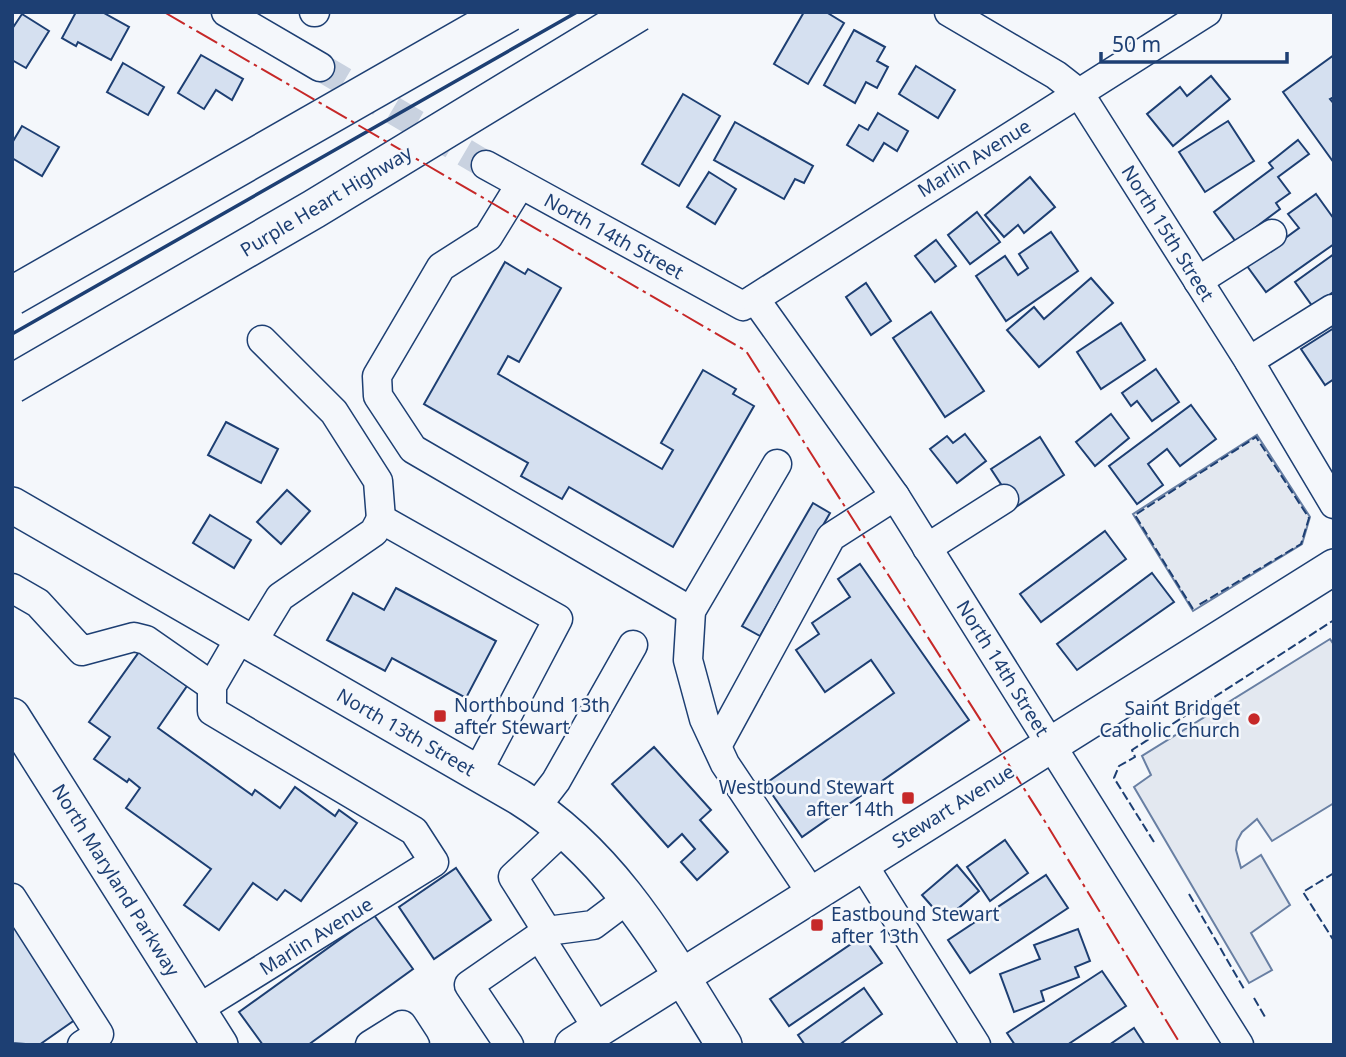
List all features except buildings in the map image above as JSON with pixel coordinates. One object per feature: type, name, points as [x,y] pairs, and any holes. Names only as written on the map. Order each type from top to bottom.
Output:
[{"type":"highway","points":[[12,296],[509,12]]},
{"type":"highway","name":"Purple Heart Highway","points":[[12,384],[314,209],[638,12]]},
{"type":"main road","name":"North 13th Street","points":[[12,505],[536,807],[565,828],[629,898],[724,1045]]},
{"type":"main road","name":"Stewart Avenue","points":[[585,1037],[1334,567]]},
{"type":"main road","name":"North Maryland Parkway","points":[[12,716],[220,1045]]},
{"type":"street","points":[[226,12],[257,20],[320,67]]},
{"type":"street","name":"North 15th Street","points":[[949,12],[1056,75],[1079,93],[1249,360],[1334,505]]},
{"type":"street","name":"Marlin Avenue","points":[[749,302],[1207,12]]},
{"type":"street","name":"North 14th Street","points":[[486,165],[749,302],[895,496],[1240,1045]]},
{"type":"street","points":[[520,185],[488,237],[441,267],[377,376],[378,396],[413,449],[691,611]]},
{"type":"street","points":[[1198,281],[1272,234]]},
{"type":"street","points":[[1249,360],[1332,309]]},
{"type":"street","points":[[12,588],[38,603],[82,651],[134,636],[146,640],[212,686],[280,597],[374,532],[382,519],[377,481],[334,412],[262,340]]},
{"type":"street","points":[[777,464],[691,611],[688,660],[704,719],[725,764],[812,894]]},
{"type":"street","points":[[717,746],[831,537],[895,496]]},
{"type":"street","points":[[928,548],[1004,499]]},
{"type":"street","points":[[382,519],[558,619],[477,773]]},
{"type":"street","points":[[536,807],[556,780],[633,645]]},
{"type":"street","name":"Marlin Avenue","points":[[198,1009],[434,862],[414,831],[212,711],[212,686]]},
{"type":"street","points":[[565,828],[513,877],[543,933],[585,1037]]},
{"type":"street","points":[[862,863],[976,1045]]},
{"type":"street","points":[[12,898],[99,1034],[82,1045]]},
{"type":"street","points":[[509,1045],[469,985],[543,933],[593,926],[629,898]]},
{"type":"street","points":[[370,1045],[402,1025],[415,1045]]},
{"type":"shaded area","points":[[1257,435],[1310,517],[1302,544],[1193,611],[1133,514]]},
{"type":"shaded area","points":[[1330,639],[1334,645],[1334,803],[1272,841],[1257,819],[1242,832],[1237,841],[1236,850],[1241,868],[1261,855],[1290,905],[1251,933],[1272,970],[1249,983],[1134,787],[1151,775],[1142,756]]},
{"type":"tunnel","points":[[320,67],[486,165]]},
{"type":"fence","points":[[1193,609],[1135,515],[1256,437],[1309,518],[1301,544],[1197,606]]},
{"type":"fence","points":[[1154,842],[1114,778],[1119,766],[1135,757],[1132,750],[1334,620]]},
{"type":"fence","points":[[1334,873],[1303,892],[1334,941]]},
{"type":"fence","points":[[1189,894],[1244,989]]},
{"type":"fence","points":[[1254,998],[1265,1017]]},
{"type":"wall","points":[[12,334],[577,12]]},
{"type":"power","points":[[164,12],[746,351],[1044,820],[1181,1045]]},
{"type":"place","name":"Northbound 13th after Stewart","points":[[440,716]]},
{"type":"place","name":"Saint Bridget Catholic Church","points":[[1254,719]]},
{"type":"place","name":"Westbound Stewart after 14th","points":[[908,798]]},
{"type":"place","name":"Eastbound Stewart after 13th","points":[[817,925]]}]
